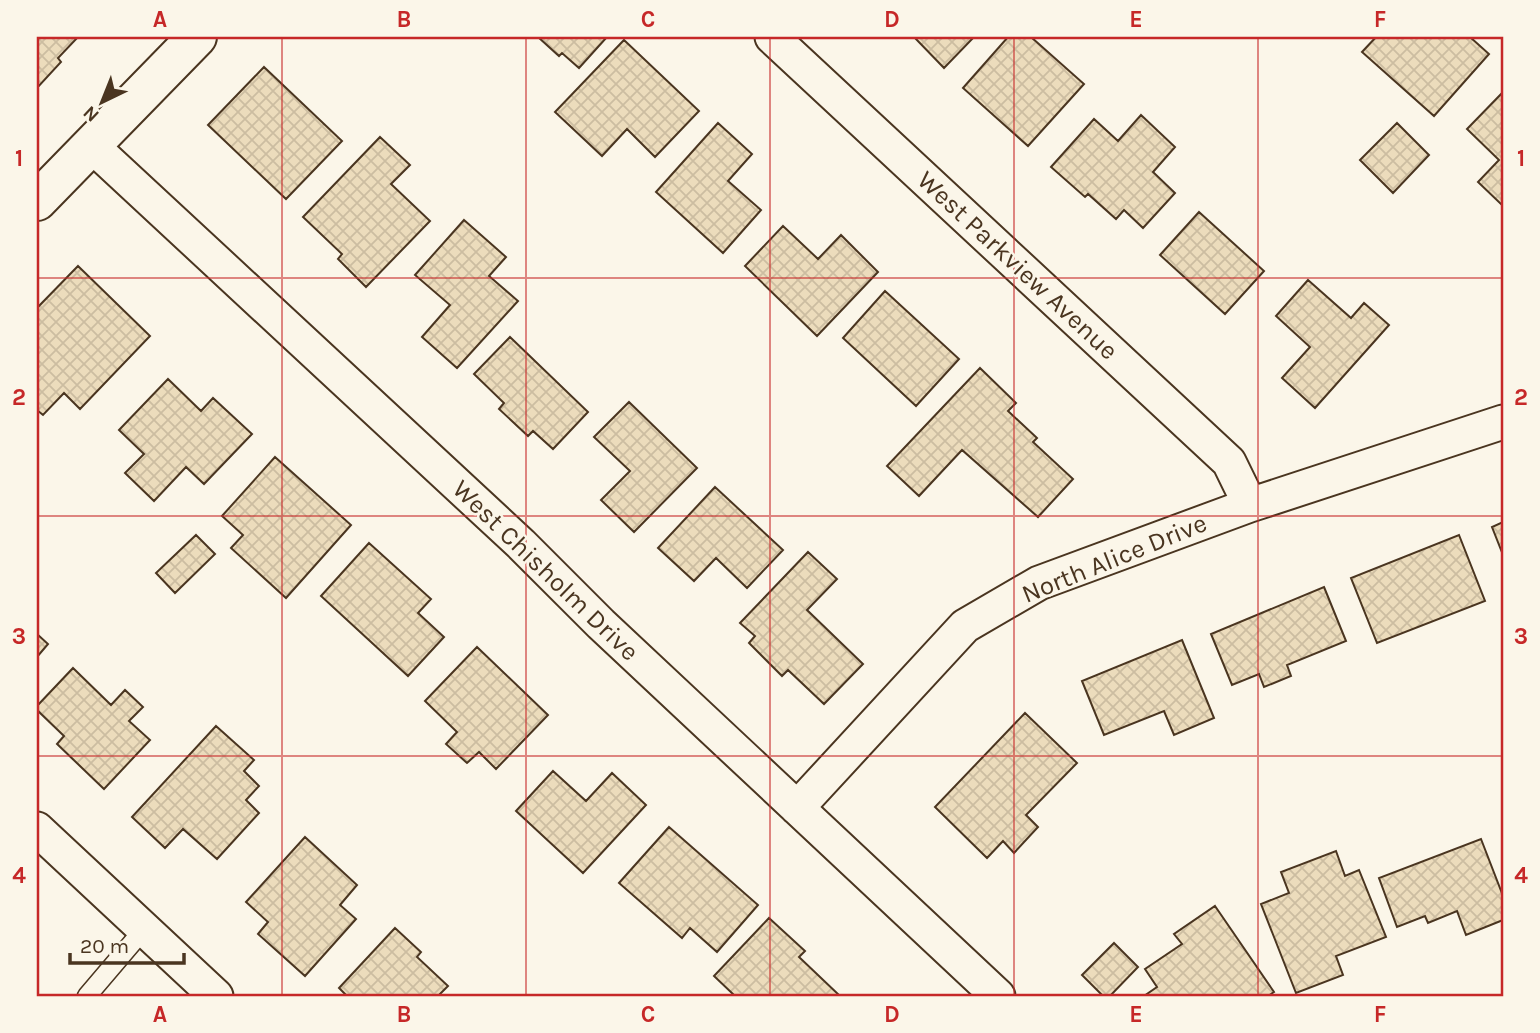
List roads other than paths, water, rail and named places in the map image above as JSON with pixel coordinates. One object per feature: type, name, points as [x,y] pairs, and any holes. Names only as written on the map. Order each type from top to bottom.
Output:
[{"type":"street","points":[[37,201],[197,37]]},
{"type":"street","name":"West Parkview Avenue","points":[[772,37],[1229,462],[1250,505]]},
{"type":"street","name":"West Chisholm Drive","points":[[92,146],[503,527],[601,624],[998,996]]},
{"type":"street","name":"North Alice Drive","points":[[797,808],[965,626],[1039,583],[1250,505],[1503,422]]},
{"type":"street","points":[[37,829],[216,996]]},
{"type":"lane","points":[[87,996],[144,929]]}]
